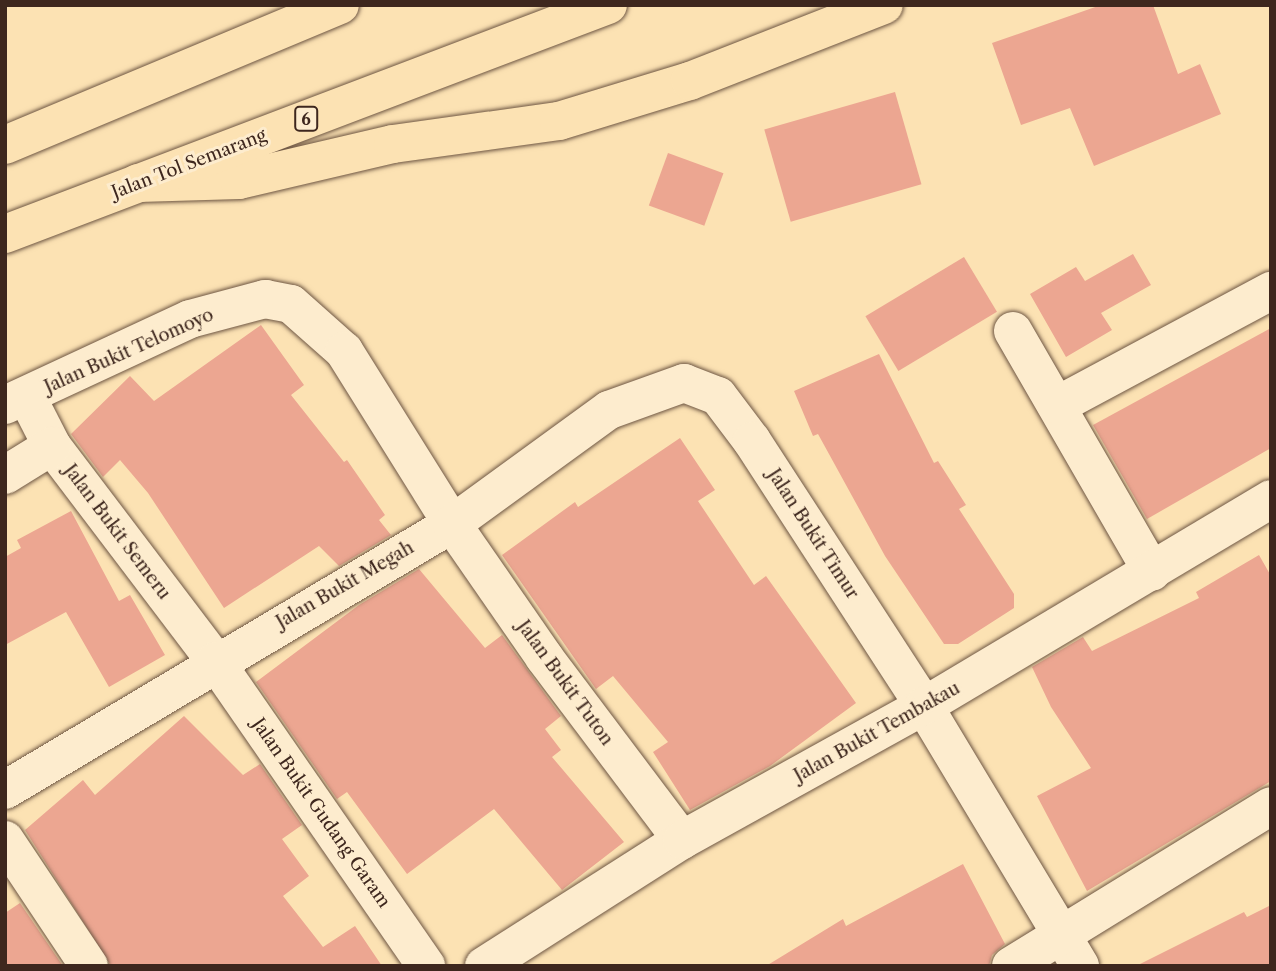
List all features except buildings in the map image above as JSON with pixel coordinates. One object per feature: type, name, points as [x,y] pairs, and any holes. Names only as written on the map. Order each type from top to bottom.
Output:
[{"type":"highway","points":[[5,145],[340,5]]},
{"type":"highway","name":"Jalan Tol Semarang","points":[[5,233],[608,5]]},
{"type":"highway","points":[[138,183],[239,180],[393,144],[559,121],[690,81],[884,5]]},
{"type":"street","points":[[1058,405],[1271,291]]},
{"type":"street","name":"Jalan Bukit Telomoyo","points":[[16,401],[190,319],[265,299],[291,304],[344,351],[452,524]]},
{"type":"street","points":[[1013,331],[1152,572]]},
{"type":"street","name":"Jalan Bukit Megah","points":[[5,790],[215,661],[452,524],[609,410],[684,383]]},
{"type":"street","name":"Jalan Bukit Timur","points":[[684,383],[718,396],[752,441],[924,706],[1072,950]]},
{"type":"street","name":"Jalan Bukit Semeru","points":[[16,401],[215,661]]},
{"type":"street","points":[[5,475],[52,446]]},
{"type":"street","name":"Jalan Bukit Tembakau","points":[[484,966],[682,840],[924,706],[1271,499]]},
{"type":"street","name":"Jalan Bukit Tuton","points":[[452,524],[544,657],[682,840]]},
{"type":"street","name":"Jalan Bukit Gudang Garam","points":[[215,661],[426,966]]},
{"type":"street","points":[[1011,966],[1072,950],[1271,806]]},
{"type":"street","points":[[5,840],[89,966]]}]
